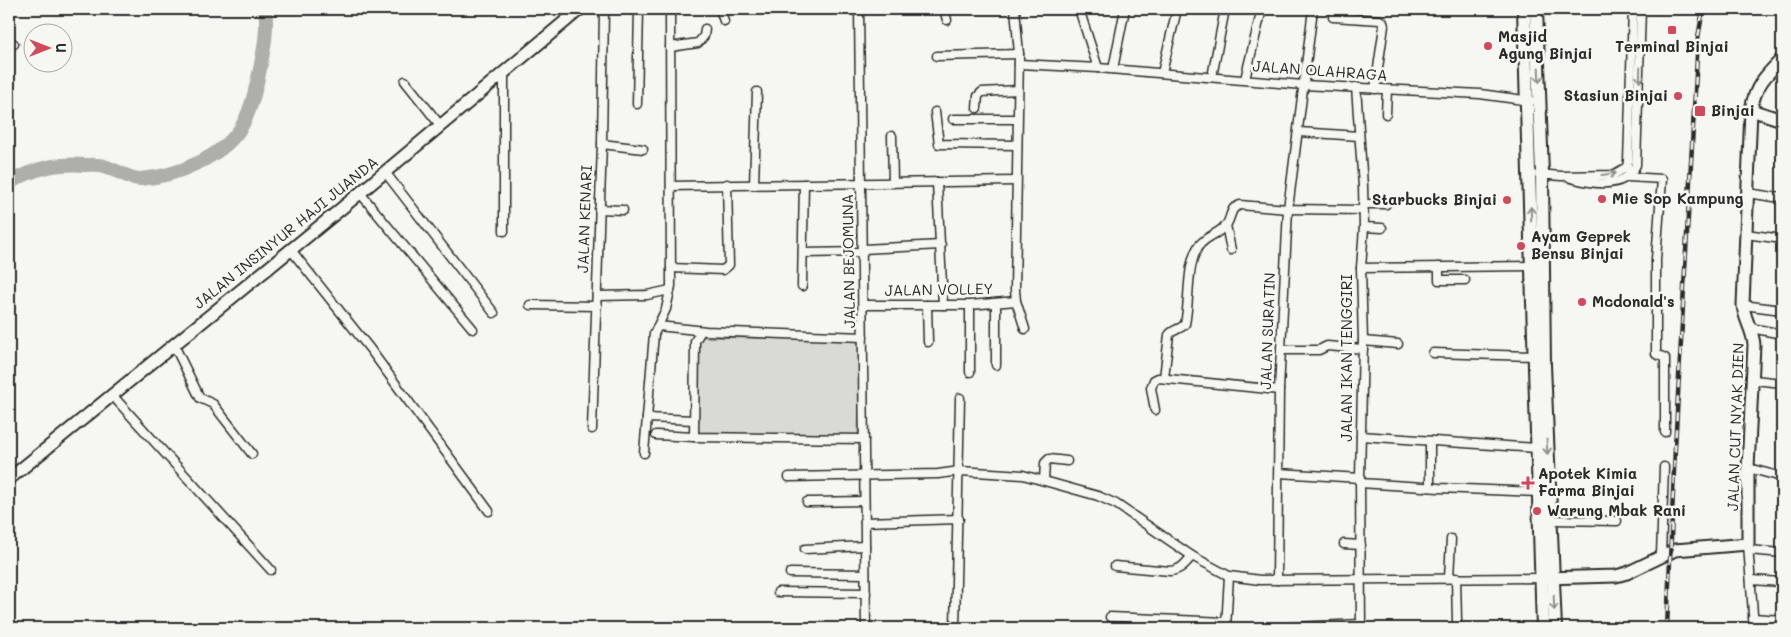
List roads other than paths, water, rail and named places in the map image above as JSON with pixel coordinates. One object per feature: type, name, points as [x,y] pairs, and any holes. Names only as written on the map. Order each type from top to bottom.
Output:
[{"type":"main road","points":[[1524,9],[1534,101]]},
{"type":"main road","points":[[1536,9],[1534,101],[1537,266],[1535,356],[1537,448],[1548,578],[1555,628]]},
{"type":"main road","points":[[1537,266],[1551,520],[1543,628]]},
{"type":"street","name":"JALAN INSINYUR HAJI JUANDA","points":[[9,478],[360,193],[504,72],[567,13],[580,9]]},
{"type":"street","name":"JALAN KENARI","points":[[592,429],[602,144],[604,9]]},
{"type":"street","points":[[637,104],[639,9]]},
{"type":"street","points":[[644,453],[654,334],[666,309],[670,290],[670,9]]},
{"type":"street","points":[[720,9],[724,21]]},
{"type":"street","points":[[671,186],[862,183],[859,9]]},
{"type":"street","points":[[944,9],[948,20]]},
{"type":"street","points":[[1015,9],[1019,54],[1016,302],[1024,329]]},
{"type":"street","points":[[1019,64],[1098,68],[1079,9]]},
{"type":"street","points":[[1113,69],[1125,9]]},
{"type":"street","points":[[1162,73],[1177,9]]},
{"type":"street","points":[[1212,77],[1226,9]]},
{"type":"street","points":[[1245,79],[1262,9]]},
{"type":"street","name":"JALAN SURATIN","points":[[1277,580],[1279,390],[1288,209],[1314,9]]},
{"type":"street","points":[[1536,174],[1561,176],[1613,175],[1626,167],[1628,161],[1633,9]]},
{"type":"street","points":[[1561,176],[1584,182],[1615,183],[1634,172],[1636,165],[1641,9]]},
{"type":"street","points":[[1333,16],[1380,20],[1383,22],[1375,89]]},
{"type":"street","points":[[670,46],[698,43],[704,36],[705,29]]},
{"type":"street","points":[[937,56],[1019,54]]},
{"type":"street","name":"JALAN CUT NYAK DIEN","points":[[1754,628],[1748,547],[1748,468],[1754,380],[1754,345],[1751,328],[1745,318],[1743,305],[1751,110],[1753,96],[1762,79],[1782,59]]},
{"type":"street","name":"JALAN OLAHRAGA","points":[[1098,68],[1303,85],[1480,94],[1534,101]]},
{"type":"street","points":[[504,72],[504,231]]},
{"type":"street","points":[[405,81],[440,125]]},
{"type":"street","name":"JALAN IKAN TENGGIRI","points":[[1356,88],[1364,227],[1361,268],[1363,345],[1360,481],[1361,626]]},
{"type":"street","points":[[977,108],[978,96],[982,92],[1018,90]]},
{"type":"street","points":[[1386,114],[1387,90]]},
{"type":"street","points":[[754,185],[757,92]]},
{"type":"street","points":[[1751,110],[1782,120]]},
{"type":"street","points":[[935,112],[939,144],[1017,145]]},
{"type":"street","points":[[953,119],[1017,119]]},
{"type":"street","points":[[1298,132],[1359,136]]},
{"type":"street","points":[[892,136],[893,183]]},
{"type":"street","points":[[602,144],[643,149]]},
{"type":"street","points":[[385,172],[494,313]]},
{"type":"street","points":[[1628,177],[1662,179],[1656,259],[1656,354],[1665,358],[1665,432]]},
{"type":"street","name":"JALAN BEJOMUNA","points":[[866,628],[862,183],[1016,181]]},
{"type":"street","points":[[937,183],[943,305]]},
{"type":"street","points":[[671,268],[724,270],[729,265],[726,184]]},
{"type":"street","points":[[802,286],[804,184]]},
{"type":"street","points":[[360,193],[473,329]]},
{"type":"street","points":[[1747,193],[1782,196]]},
{"type":"street","points":[[1231,250],[1226,225],[1231,212],[1236,206],[1288,209],[1363,207],[1386,204]]},
{"type":"street","points":[[599,209],[623,210]]},
{"type":"street","points":[[1164,378],[1170,335],[1185,324],[1191,273],[1196,252],[1206,239],[1226,225]]},
{"type":"street","points":[[1364,227],[1382,228]]},
{"type":"street","points":[[1746,234],[1782,239]]},
{"type":"street","points":[[803,253],[941,245]]},
{"type":"street","points":[[291,250],[370,349],[489,511]]},
{"type":"street","points":[[1361,268],[1537,266]]},
{"type":"street","points":[[1439,267],[1439,280],[1465,280]]},
{"type":"street","points":[[597,296],[647,295],[670,290]]},
{"type":"street","name":"JALAN VOLLEY","points":[[863,305],[943,305],[1016,302]]},
{"type":"street","points":[[996,303],[996,365]]},
{"type":"street","points":[[970,304],[970,372]]},
{"type":"street","points":[[530,305],[597,306]]},
{"type":"street","points":[[927,305],[928,342]]},
{"type":"street","points":[[1743,305],[1782,310]]},
{"type":"street","points":[[658,326],[701,331],[863,337]]},
{"type":"street","points":[[1751,328],[1782,334]]},
{"type":"street","points":[[694,437],[695,341],[701,331]]},
{"type":"street","points":[[1281,350],[1319,350],[1327,346],[1398,344]]},
{"type":"street","points":[[174,345],[200,398],[213,404],[252,454]]},
{"type":"street","points":[[1433,353],[1535,356]]},
{"type":"street","points":[[1154,410],[1152,384],[1158,378],[1279,390]]},
{"type":"street","points":[[1754,380],[1782,383]]},
{"type":"street","points":[[112,395],[271,570]]},
{"type":"street","points":[[955,628],[960,471],[960,398]]},
{"type":"street","points":[[647,418],[694,420]]},
{"type":"street","points":[[656,434],[694,437],[864,439]]},
{"type":"street","points":[[1361,436],[1537,448]]},
{"type":"street","points":[[1430,441],[1430,483]]},
{"type":"street","points":[[1044,480],[1046,463],[1049,459],[1067,461]]},
{"type":"street","points":[[1661,556],[1664,467]]},
{"type":"street","points":[[1748,468],[1782,477]]},
{"type":"street","points":[[789,477],[864,477],[938,474],[960,471],[1022,475],[1098,496],[1116,504],[1192,556],[1228,576],[1260,580],[1616,576],[1627,574],[1675,550],[1748,547],[1782,553]]},
{"type":"street","points":[[1279,474],[1439,488],[1540,492]]},
{"type":"street","points":[[807,502],[834,500],[864,502]]},
{"type":"street","points":[[865,522],[958,519]]},
{"type":"street","points":[[1551,520],[1616,521]]},
{"type":"street","points":[[1450,539],[1457,621]]},
{"type":"street","points":[[1344,544],[1361,546]]},
{"type":"street","points":[[805,549],[865,546]]},
{"type":"street","points":[[1115,566],[1170,571],[1181,568],[1192,556]]},
{"type":"street","points":[[790,573],[865,574]]},
{"type":"street","points":[[1110,616],[1226,625],[1228,576]]},
{"type":"street","points":[[1751,580],[1782,582]]},
{"type":"street","points":[[778,592],[866,593]]},
{"type":"street","points":[[1753,618],[1782,620]]},
{"type":"street","points":[[1273,628],[1361,626]]},
{"type":"waterway","points":[[9,183],[36,170],[64,165],[99,165],[108,167],[126,176],[140,179],[168,174],[198,163],[212,155],[225,146],[235,135],[249,111],[264,46],[266,32],[265,9]]},
{"type":"railway","points":[[1667,628],[1698,38],[1703,9]]},
{"type":"place","name":"Terminal Binjai","points":[[1672,30]]},
{"type":"place","name":"Masjid Agung Binjai","points":[[1488,46]]},
{"type":"place","name":"Stasiun Binjai","points":[[1678,96]]},
{"type":"place","name":"Binjai","points":[[1700,111]]},
{"type":"place","name":"Mie Sop Kampung","points":[[1602,199]]},
{"type":"place","name":"Starbucks Binjai","points":[[1507,200]]},
{"type":"place","name":"Ayam Geprek Bensu Binjai","points":[[1521,246]]},
{"type":"place","name":"Mcdonald's","points":[[1582,302]]},
{"type":"place","name":"Apotek Kimia Farma Binjai","points":[[1528,483]]},
{"type":"place","name":"Warung Mbak Rani","points":[[1537,511]]}]
